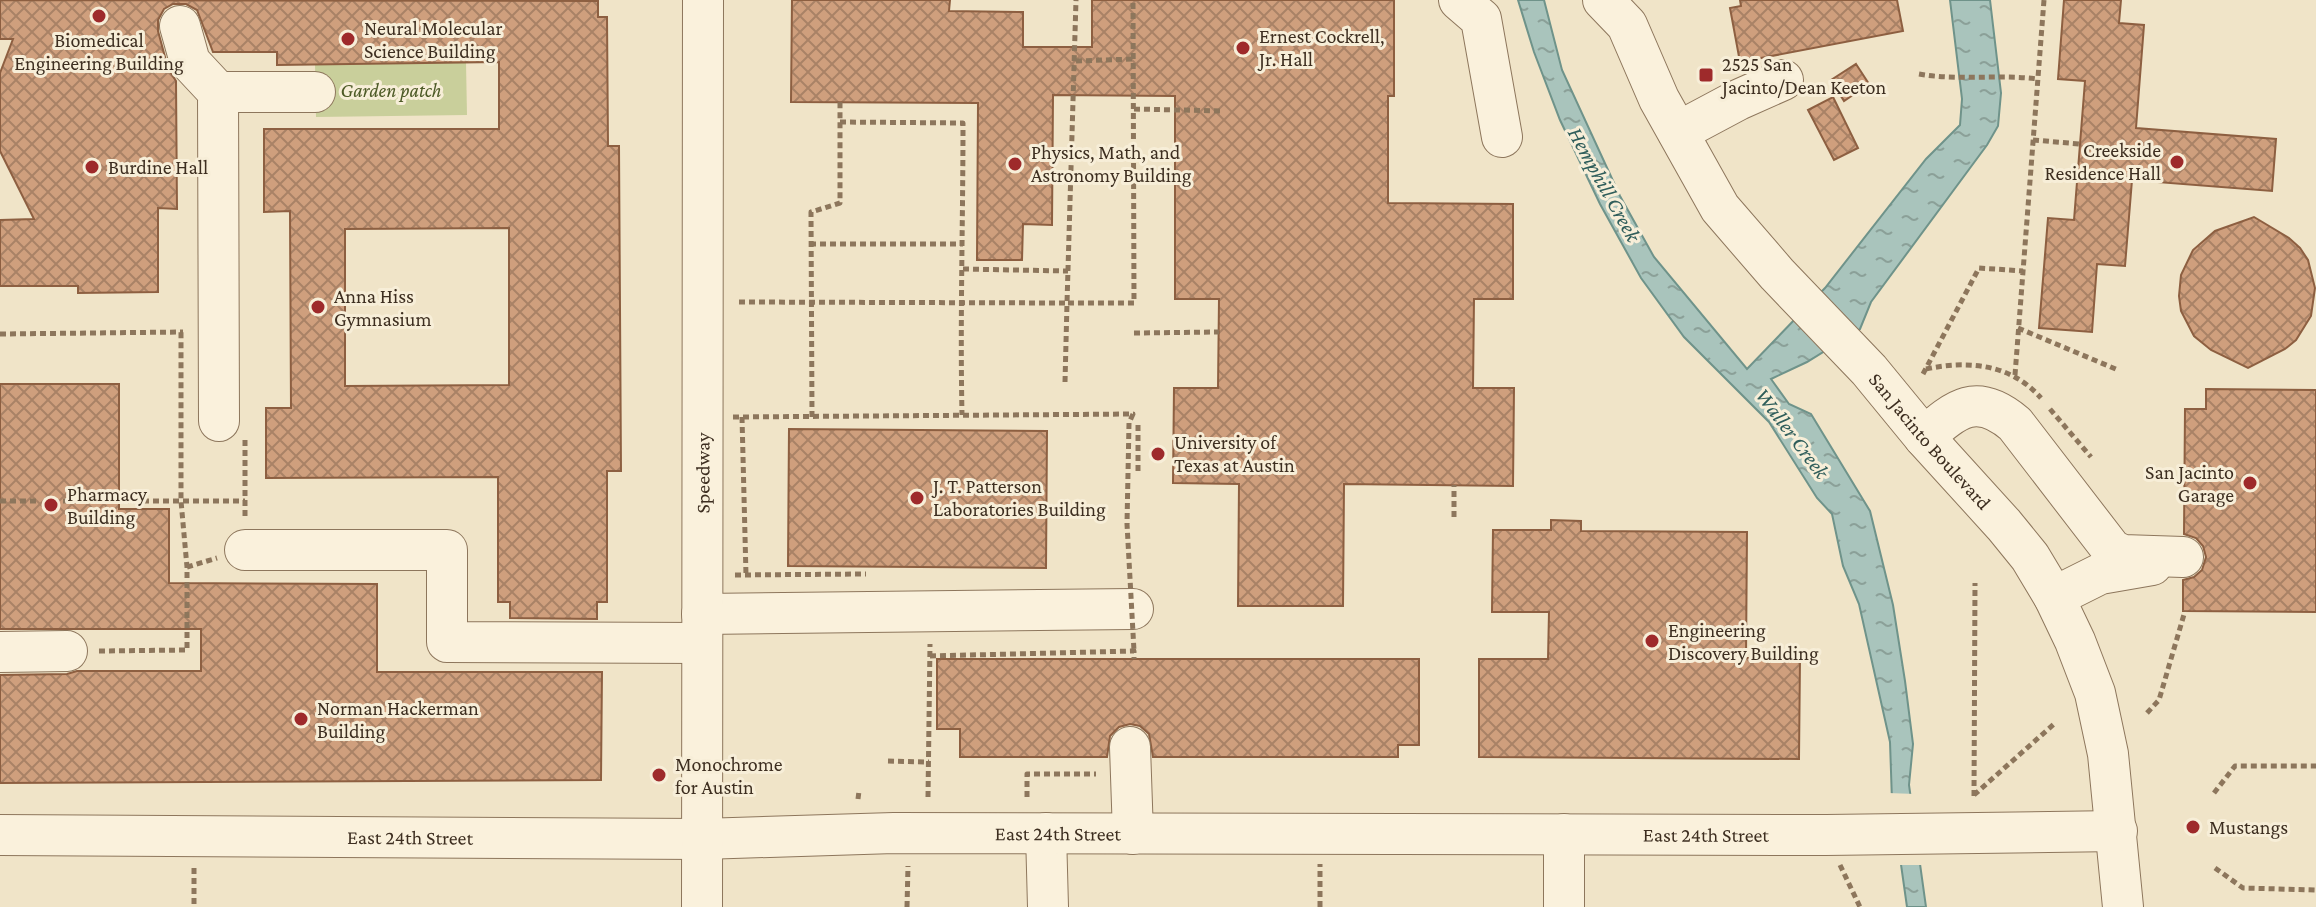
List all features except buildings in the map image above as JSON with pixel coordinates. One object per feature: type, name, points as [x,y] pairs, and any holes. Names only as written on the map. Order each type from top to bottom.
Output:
[{"type":"street","points":[[1459,0],[1481,19],[1502,137]]},
{"type":"street","name":"San Jacinto Boulevard","points":[[1620,8],[1659,99],[1720,208],[1777,274],[1869,370],[1924,437],[2004,525],[2030,557],[2054,597],[2095,693],[2108,754],[2123,907]]},
{"type":"street","name":"Speedway","points":[[702,907],[702,610],[717,405],[703,19]]},
{"type":"street","points":[[180,26],[190,62],[218,92],[315,92]]},
{"type":"street","points":[[1678,132],[1783,80]]},
{"type":"street","points":[[218,92],[200,332],[219,421]]},
{"type":"street","points":[[1924,437],[1961,408],[1975,405],[2003,415],[2015,424],[2112,550],[2123,555],[2183,560],[2100,574],[2054,597]]},
{"type":"street","points":[[245,550],[447,550],[447,642],[702,610],[1133,609]]},
{"type":"street","points":[[0,652],[67,651]]},
{"type":"street","points":[[1130,747],[1133,834]]},
{"type":"street","name":"East 24th Street","points":[[0,835],[702,839],[908,833],[1564,834],[1846,846],[1969,833],[2117,831]]},
{"type":"street","points":[[1046,833],[1048,907]]},
{"type":"street","points":[[1564,834],[1564,907]]},
{"type":"path","points":[[1065,382],[1076,0]]},
{"type":"path","points":[[739,302],[1134,303],[1133,0]]},
{"type":"path","points":[[2015,375],[2044,0]]},
{"type":"path","points":[[1076,61],[1133,59]]},
{"type":"path","points":[[1919,74],[1937,78],[2015,76],[2038,79]]},
{"type":"path","points":[[812,417],[811,212],[840,203],[840,102]]},
{"type":"path","points":[[1134,109],[1223,111]]},
{"type":"path","points":[[840,122],[963,123],[962,415]]},
{"type":"path","points":[[2033,140],[2080,144]]},
{"type":"path","points":[[810,244],[963,244]]},
{"type":"path","points":[[1923,374],[1979,268],[2023,271]]},
{"type":"path","points":[[963,269],[1068,271]]},
{"type":"path","points":[[2018,328],[2118,370]]},
{"type":"path","points":[[0,334],[200,332],[181,501],[187,567],[187,650],[67,651]]},
{"type":"path","points":[[1134,333],[1219,332]]},
{"type":"path","points":[[746,575],[717,405],[812,417],[1133,414],[1129,423],[1127,524],[1134,655],[1117,652],[930,653],[933,675],[928,797]]},
{"type":"path","points":[[1138,425],[1138,473]]},
{"type":"path","points":[[245,455],[245,477]]},
{"type":"path","points":[[1454,485],[1454,517]]},
{"type":"path","points":[[0,501],[39,501]]},
{"type":"path","points":[[63,501],[245,501]]},
{"type":"path","points":[[702,610],[746,575],[866,574]]},
{"type":"path","points":[[1975,583],[1974,796],[2054,724]]},
{"type":"path","points":[[2147,713],[2159,700],[2185,611]]},
{"type":"path","points":[[888,761],[929,762]]},
{"type":"path","points":[[2214,793],[2235,766],[2316,766]]},
{"type":"path","points":[[1027,797],[1027,774],[1096,774]]},
{"type":"path","points":[[858,799],[859,791]]},
{"type":"path","points":[[907,907],[908,833]]},
{"type":"path","points":[[1846,846],[1860,907]]},
{"type":"path","points":[[194,860],[194,907]]},
{"type":"path","points":[[1320,863],[1320,907]]},
{"type":"path","points":[[2215,868],[2243,888],[2316,890]]},
{"type":"green space","name":"Garden patch","points":[[466,62],[467,115],[316,117],[315,64]]},
{"type":"water","points":[[1518,0],[1544,0],[1562,70],[1620,196],[1654,257],[1747,369],[1825,288],[1926,159],[1960,125],[1962,99],[1950,0],[1990,0],[2001,93],[1998,126],[1871,302],[1860,329],[1807,362],[1771,379],[1789,404],[1811,414],[1870,511],[1893,605],[1905,681],[1913,744],[1909,785],[1926,907],[1907,907],[1892,801],[1890,742],[1859,604],[1843,566],[1832,514],[1817,498],[1769,422],[1684,337],[1641,278],[1600,204],[1560,120]]},
{"type":"pier","points":[[1888,793],[1915,794],[1924,865],[1896,865]]},
{"type":"place","name":"Biomedical Engineering Building","points":[[99,16]]},
{"type":"place","name":"Neural Molecular Science Building","points":[[348,39]]},
{"type":"place","name":"Ernest Cockrell, Jr. Hall","points":[[1243,48]]},
{"type":"place","name":"2525 San Jacinto/Dean Keeton","points":[[1706,75]]},
{"type":"place","name":"Creekside Residence Hall","points":[[2177,162]]},
{"type":"place","name":"Physics, Math, and Astronomy Building","points":[[1015,164]]},
{"type":"place","name":"Burdine Hall","points":[[92,167]]},
{"type":"place","name":"Anna Hiss Gymnasium","points":[[318,307]]},
{"type":"place","name":"University of Texas at Austin","points":[[1158,454]]},
{"type":"place","name":"San Jacinto Garage","points":[[2250,483]]},
{"type":"place","name":"J. T. Patterson Laboratories Building","points":[[917,498]]},
{"type":"place","name":"Pharmacy Building","points":[[51,505]]},
{"type":"place","name":"Engineering Discovery Building","points":[[1652,641]]},
{"type":"place","name":"Norman Hackerman Building","points":[[301,719]]},
{"type":"place","name":"Monochrome for Austin","points":[[659,775]]},
{"type":"place","name":"Mustangs","points":[[2193,827]]},
{"type":"water label","name":"Hemphill Creek","points":[[1605,184]]},
{"type":"water label","name":"Waller Creek","points":[[1793,433]]}]
